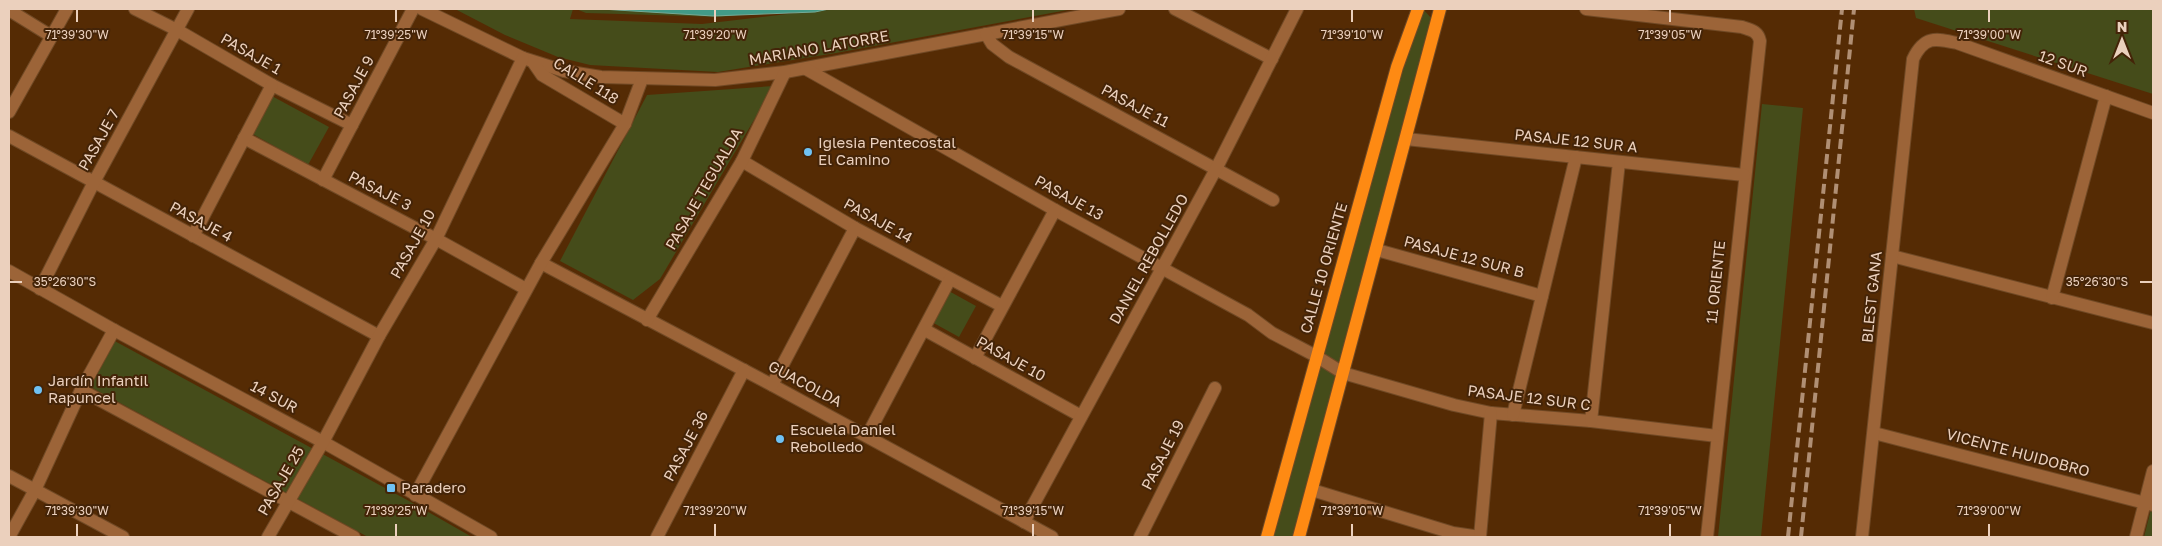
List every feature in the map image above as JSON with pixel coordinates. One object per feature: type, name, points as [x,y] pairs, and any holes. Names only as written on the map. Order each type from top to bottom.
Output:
[{"type":"main road","name":"CALLE 10 ORIENTE","points":[[1267,537],[1397,67],[1418,9]]},
{"type":"main road","points":[[1299,537],[1440,9]]},
{"type":"street","points":[[9,112],[66,9]]},
{"type":"street","name":"PASAJE 1","points":[[135,9],[177,30],[272,84],[352,125]]},
{"type":"street","name":"PASAJE 7","points":[[40,289],[94,182],[188,9]]},
{"type":"street","name":"PASAJE 9","points":[[323,180],[413,9]]},
{"type":"street","name":"CALLE 118","points":[[422,9],[528,60],[542,75],[624,124]]},
{"type":"street","name":"MARIANO LATORRE","points":[[528,60],[564,71],[601,77],[642,80],[715,80],[806,69],[1119,9]]},
{"type":"street","points":[[1175,9],[1272,59]]},
{"type":"street","name":"DANIEL REBOLLEDO","points":[[1024,522],[1216,169],[1297,9]]},
{"type":"street","name":"11 ORIENTE","points":[[1586,9],[1742,27],[1755,32],[1760,41],[1744,175],[1707,537]]},
{"type":"street","points":[[9,10],[51,36]]},
{"type":"street","name":"PASAJE 11","points":[[986,34],[992,44],[1008,57],[1274,200]]},
{"type":"street","name":"12 SUR","points":[[1912,59],[1924,42],[1944,40],[1958,43],[2153,113]]},
{"type":"street","name":"BLEST GANA","points":[[1862,537],[1912,59]]},
{"type":"street","name":"PASAJE 10","points":[[323,442],[379,336],[436,239],[528,60]]},
{"type":"street","name":"PASAJE 13","points":[[806,69],[1055,210],[1163,267],[1248,315],[1272,333],[1316,356]]},
{"type":"street","name":"PASAJE TEGUALDA","points":[[647,320],[742,160],[785,72]]},
{"type":"street","points":[[415,496],[541,263],[624,124],[642,80]]},
{"type":"street","points":[[193,236],[272,84]]},
{"type":"street","points":[[2052,298],[2106,96]]},
{"type":"street","name":"PASAJE 4","points":[[9,136],[379,336]]},
{"type":"street","name":"PASAJE 3","points":[[244,138],[436,239],[526,290]]},
{"type":"street","name":"PASAJE 12 SUR A","points":[[1406,139],[1744,175]]},
{"type":"street","points":[[1513,415],[1576,157]]},
{"type":"street","name":"PASAJE 14","points":[[742,160],[855,228],[1002,306]]},
{"type":"street","points":[[1591,422],[1619,162]]},
{"type":"street","points":[[976,358],[1002,306],[1055,210]]},
{"type":"street","points":[[772,385],[855,228]]},
{"type":"street","name":"PASAJE 12 SUR B","points":[[1377,250],[1542,296]]},
{"type":"street","points":[[1892,256],[2153,324]]},
{"type":"street","name":"GUACOLDA","points":[[541,263],[772,385],[1052,537]]},
{"type":"street","name":"14 SUR","points":[[9,271],[114,330],[323,442],[490,537]]},
{"type":"street","points":[[866,436],[950,279]]},
{"type":"street","points":[[9,537],[35,490],[81,390],[114,330]]},
{"type":"street","name":"PASAJE 10","points":[[924,330],[1081,416]]},
{"type":"street","name":"PASAJE 12 SUR C","points":[[1316,356],[1343,373],[1454,406],[1491,413],[1717,436]]},
{"type":"street","name":"PASAJE 36","points":[[657,537],[744,370]]},
{"type":"street","name":"PASAJE 19","points":[[1140,537],[1215,388]]},
{"type":"street","points":[[81,390],[354,537]]},
{"type":"street","points":[[1312,490],[1453,533],[1480,537],[1491,413]]},
{"type":"street","name":"VICENTE HUIDOBRO","points":[[1874,433],[2149,504]]},
{"type":"street","name":"PASAJE 25","points":[[268,537],[286,502],[323,442]]},
{"type":"street","points":[[2136,537],[2149,504],[2153,471]]},
{"type":"street","points":[[9,476],[123,537]]},
{"type":"green space","points":[[455,9],[573,9],[570,19],[702,24],[829,9],[1073,9],[836,53],[718,72],[590,65],[558,57],[505,35]]},
{"type":"green space","points":[[576,9],[785,9],[721,17],[586,13]]},
{"type":"green space","points":[[1423,9],[1432,19],[1298,537],[1271,537],[1415,26]]},
{"type":"green space","points":[[1914,9],[2153,9],[2153,94],[1916,18]]},
{"type":"green space","points":[[774,86],[660,279],[633,300],[560,261],[647,95]]},
{"type":"green space","points":[[270,95],[329,127],[308,165],[249,132]]},
{"type":"green space","points":[[1762,104],[1803,108],[1761,537],[1718,537]]},
{"type":"green space","points":[[947,290],[976,306],[959,337],[930,321]]},
{"type":"green space","points":[[111,339],[472,537],[368,537],[85,384]]},
{"type":"green space","points":[[2151,509],[2153,510],[2153,537],[2144,537]]},
{"type":"water","points":[[601,9],[829,9],[815,12],[713,16]]},
{"type":"railway","points":[[1788,537],[1842,9]]},
{"type":"railway","points":[[1801,537],[1854,9]]},
{"type":"place","name":"Iglesia Pentecostal El Camino","points":[[808,152]]},
{"type":"place","name":"Jardín Infantil Rapuncel","points":[[38,390]]},
{"type":"place","name":"Escuela Daniel Rebolledo","points":[[780,439]]},
{"type":"place","name":"Paradero","points":[[391,488]]}]
